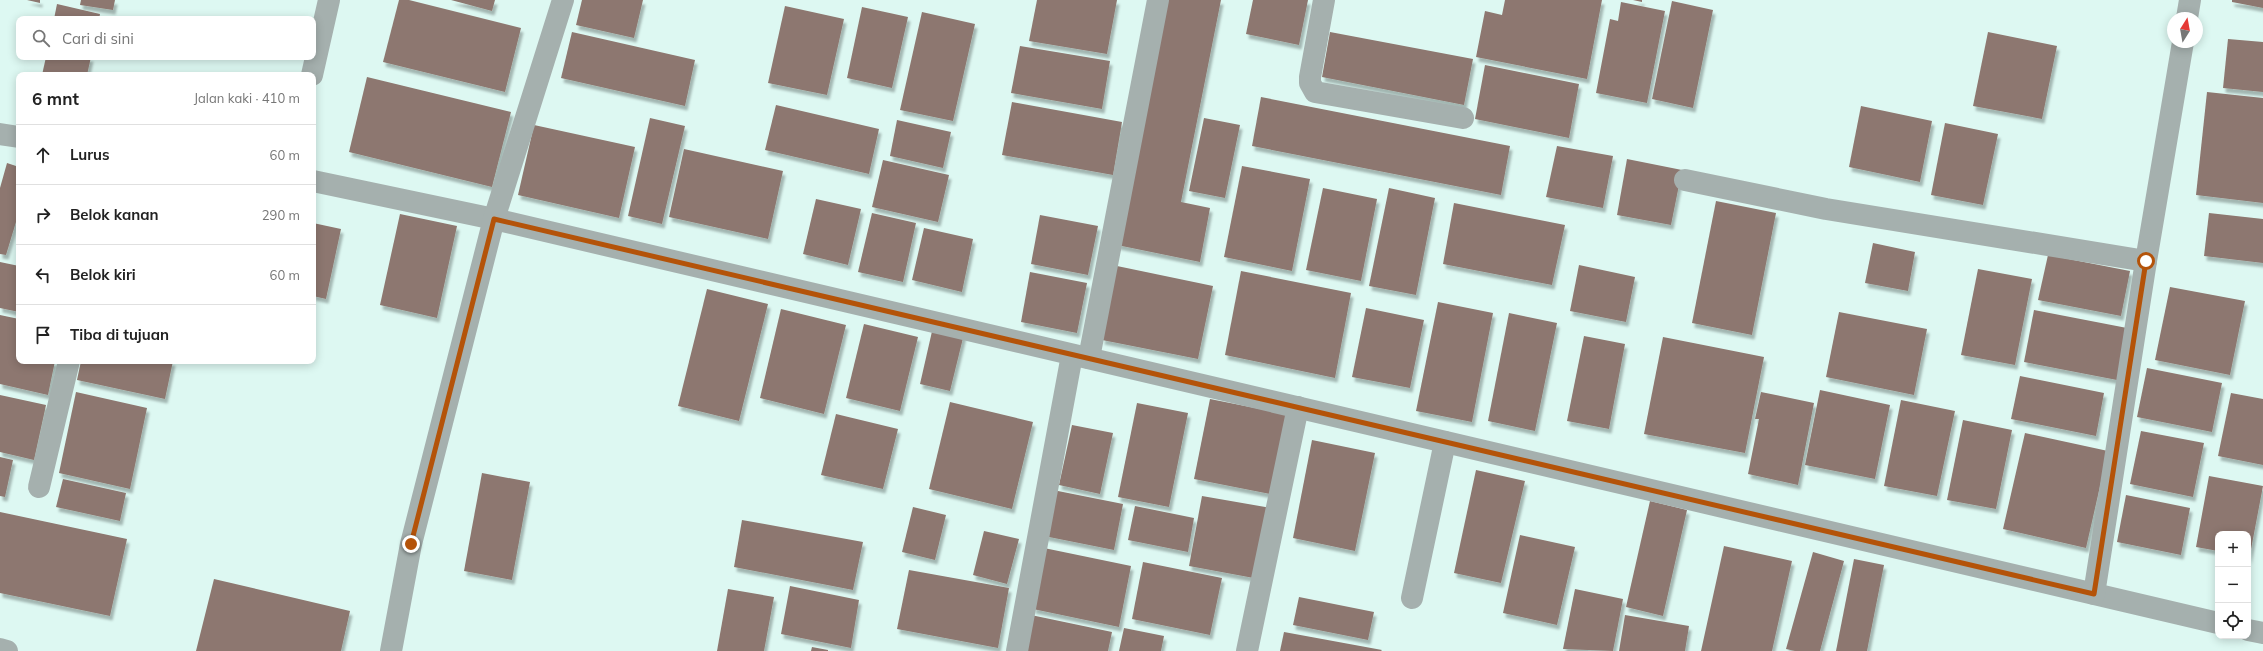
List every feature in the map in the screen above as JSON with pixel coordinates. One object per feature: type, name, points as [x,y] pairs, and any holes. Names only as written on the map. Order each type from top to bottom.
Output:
[{"type":"street","points":[[316,57],[329,0]]},
{"type":"street","points":[[391,651],[411,544],[494,219],[563,0]]},
{"type":"street","points":[[1017,651],[1158,0]]},
{"type":"street","points":[[1324,0],[1310,77],[1310,83],[1315,92],[1463,118]]},
{"type":"street","points":[[2188,12],[2190,0]]},
{"type":"street","points":[[2094,594],[2146,261],[2182,48]]},
{"type":"street","points":[[313,72],[315,60]]},
{"type":"street","points":[[0,134],[16,137]]},
{"type":"street","points":[[1685,180],[1826,210],[2146,261]]},
{"type":"street","points":[[316,182],[494,219],[2215,622]]},
{"type":"street","points":[[39,487],[68,364]]},
{"type":"street","points":[[1247,651],[1298,407]]},
{"type":"street","points":[[1412,598],[1445,442]]},
{"type":"street","points":[[2251,631],[2263,633]]},
{"type":"street","points":[[0,649],[7,651]]},
{"type":"building","points":[[27,0],[40,0],[40,3]]},
{"type":"building","points":[[81,0],[115,0],[113,10],[80,5]]},
{"type":"building","points":[[399,0],[409,0],[521,28],[505,92],[383,62]]},
{"type":"building","points":[[451,0],[495,0],[492,11]]},
{"type":"building","points":[[582,0],[643,0],[634,38],[576,25]]},
{"type":"building","points":[[1037,0],[1117,0],[1107,54],[1029,41]]},
{"type":"building","points":[[1166,0],[1221,0],[1181,202],[1210,208],[1200,262],[1117,245]]},
{"type":"building","points":[[1253,0],[1308,0],[1299,45],[1246,34]]},
{"type":"building","points":[[1505,0],[1602,0],[1587,79],[1476,57],[1485,11],[1502,15]]},
{"type":"building","points":[[2232,0],[2263,0],[2263,8],[2232,2]]},
{"type":"building","points":[[1672,1],[1713,10],[1693,108],[1652,99]]},
{"type":"building","points":[[1621,2],[1665,11],[1647,103],[1596,93],[1610,19],[1618,21]]},
{"type":"building","points":[[57,4],[100,14],[100,16],[55,16]]},
{"type":"building","points":[[785,6],[844,19],[827,95],[768,83]]},
{"type":"building","points":[[862,7],[908,17],[892,88],[847,78]]},
{"type":"building","points":[[922,12],[975,24],[953,121],[900,110]]},
{"type":"building","points":[[572,32],[695,60],[685,106],[561,78]]},
{"type":"building","points":[[1330,32],[1473,59],[1464,105],[1322,77]]},
{"type":"building","points":[[1988,32],[2057,46],[2042,119],[1973,106]]},
{"type":"building","points":[[2228,39],[2263,42],[2263,92],[2223,88]]},
{"type":"building","points":[[1020,46],[1110,61],[1102,109],[1011,93]]},
{"type":"building","points":[[45,60],[90,60],[88,72],[43,72]]},
{"type":"building","points":[[1485,65],[1579,84],[1569,138],[1475,119]]},
{"type":"building","points":[[367,77],[511,112],[492,187],[349,152]]},
{"type":"building","points":[[2207,92],[2263,98],[2263,203],[2196,195]]},
{"type":"building","points":[[1261,97],[1510,146],[1501,195],[1252,146]]},
{"type":"building","points":[[1012,102],[1122,122],[1113,175],[1002,155]]},
{"type":"building","points":[[776,105],[879,129],[869,174],[765,150]]},
{"type":"building","points":[[1861,106],[1932,121],[1920,182],[1849,167]]},
{"type":"building","points":[[650,118],[685,126],[662,224],[628,216]]},
{"type":"building","points":[[1204,118],[1240,125],[1225,198],[1189,191]]},
{"type":"building","points":[[897,120],[951,132],[943,168],[890,156]]},
{"type":"building","points":[[1945,123],[1998,134],[1983,205],[1931,195]]},
{"type":"building","points":[[534,125],[635,147],[619,218],[518,195]]},
{"type":"building","points":[[1557,146],[1613,156],[1603,208],[1546,197]]},
{"type":"building","points":[[684,149],[783,171],[768,239],[669,217]]},
{"type":"building","points":[[1627,159],[1682,170],[1671,225],[1617,215]]},
{"type":"building","points":[[883,160],[949,175],[938,222],[872,207]]},
{"type":"building","points":[[7,163],[16,166],[16,222],[6,255],[0,254],[0,188]]},
{"type":"building","points":[[1242,166],[1310,179],[1292,271],[1224,257]]},
{"type":"building","points":[[1323,188],[1377,199],[1361,281],[1306,270]]},
{"type":"building","points":[[1389,188],[1435,198],[1416,295],[1369,286]]},
{"type":"building","points":[[816,199],[861,209],[848,265],[803,254]]},
{"type":"building","points":[[1716,201],[1776,213],[1752,335],[1692,323]]},
{"type":"building","points":[[1454,203],[1565,225],[1552,285],[1443,264]]},
{"type":"building","points":[[872,213],[916,223],[903,282],[858,272]]},
{"type":"building","points":[[2209,213],[2263,219],[2263,263],[2204,256]]},
{"type":"building","points":[[400,214],[457,226],[437,318],[380,305]]},
{"type":"building","points":[[1040,215],[1098,226],[1088,275],[1031,264]]},
{"type":"building","points":[[316,224],[341,229],[326,299],[316,297]]},
{"type":"building","points":[[924,228],[973,239],[962,292],[912,280]]},
{"type":"building","points":[[1873,243],[1915,252],[1908,291],[1865,283]]},
{"type":"building","points":[[2048,255],[2130,271],[2121,316],[2038,300]]},
{"type":"building","points":[[0,262],[16,265],[16,311],[0,308]]},
{"type":"building","points":[[1579,265],[1635,277],[1626,322],[1570,311]]},
{"type":"building","points":[[1117,266],[1213,286],[1198,359],[1102,340]]},
{"type":"building","points":[[1978,269],[2032,279],[2015,365],[1961,355]]},
{"type":"building","points":[[1241,271],[1351,293],[1335,378],[1225,355]]},
{"type":"building","points":[[1030,272],[1087,283],[1077,333],[1021,322]]},
{"type":"building","points":[[2170,287],[2245,301],[2230,375],[2155,360]]},
{"type":"building","points":[[707,289],[768,304],[739,421],[678,406]]},
{"type":"building","points":[[1438,302],[1493,313],[1472,422],[1416,411]]},
{"type":"building","points":[[1366,308],[1424,320],[1410,388],[1352,377]]},
{"type":"building","points":[[781,309],[846,325],[824,414],[760,398]]},
{"type":"building","points":[[2034,310],[2127,328],[2117,380],[2024,362]]},
{"type":"building","points":[[1839,312],[1927,329],[1914,395],[1826,377]]},
{"type":"building","points":[[1509,313],[1557,323],[1535,431],[1488,421]]},
{"type":"building","points":[[0,315],[16,318],[16,364],[54,364],[48,395],[0,384]]},
{"type":"building","points":[[864,324],[918,337],[900,411],[846,398]]},
{"type":"building","points":[[933,327],[964,334],[950,391],[920,384]]},
{"type":"building","points":[[1584,336],[1625,344],[1609,429],[1567,421]]},
{"type":"building","points":[[1663,337],[1764,357],[1745,453],[1644,434]]},
{"type":"building","points":[[80,364],[172,364],[165,399],[77,380]]},
{"type":"building","points":[[2147,368],[2222,383],[2212,432],[2137,417]]},
{"type":"building","points":[[2020,376],[2104,393],[2096,436],[2011,419]]},
{"type":"building","points":[[1820,390],[1890,405],[1875,479],[1805,465]]},
{"type":"building","points":[[76,392],[147,408],[130,489],[59,473]]},
{"type":"building","points":[[1761,392],[1814,403],[1798,485],[1748,474],[1759,419],[1755,419]]},
{"type":"building","points":[[2231,393],[2263,399],[2263,465],[2218,456]]},
{"type":"building","points":[[0,395],[46,405],[34,460],[0,452]]},
{"type":"building","points":[[1210,399],[1290,415],[1275,495],[1194,479]]},
{"type":"building","points":[[1901,400],[1955,411],[1937,496],[1884,486]]},
{"type":"building","points":[[950,402],[1033,422],[1012,509],[929,489]]},
{"type":"building","points":[[1137,403],[1188,413],[1169,507],[1118,497]]},
{"type":"building","points":[[836,414],[898,429],[883,489],[821,475]]},
{"type":"building","points":[[1963,420],[2012,430],[1996,509],[1947,500]]},
{"type":"building","points":[[1072,425],[1113,433],[1100,494],[1059,485]]},
{"type":"building","points":[[2141,431],[2204,443],[2193,497],[2130,484]]},
{"type":"building","points":[[2025,433],[2108,451],[2086,548],[2003,529]]},
{"type":"building","points":[[1312,440],[1375,453],[1355,551],[1293,538]]},
{"type":"building","points":[[0,457],[13,460],[5,497],[0,496]]},
{"type":"building","points":[[1476,470],[1525,481],[1501,583],[1454,573]]},
{"type":"building","points":[[482,473],[530,482],[512,580],[464,571]]},
{"type":"building","points":[[2209,476],[2263,486],[2251,549],[2251,531],[2215,531],[2215,550],[2196,547]]},
{"type":"building","points":[[63,479],[126,493],[120,521],[56,507]]},
{"type":"building","points":[[1053,490],[1123,504],[1114,550],[1044,536]]},
{"type":"building","points":[[2126,495],[2190,508],[2181,555],[2117,542]]},
{"type":"building","points":[[1202,496],[1271,508],[1259,579],[1189,566]]},
{"type":"building","points":[[1650,501],[1687,510],[1663,616],[1626,607]]},
{"type":"building","points":[[1135,506],[1194,518],[1188,552],[1128,540]]},
{"type":"building","points":[[913,507],[946,515],[935,560],[902,552]]},
{"type":"building","points":[[0,512],[127,539],[110,616],[0,593]]},
{"type":"building","points":[[742,520],[863,542],[853,590],[734,567]]},
{"type":"building","points":[[984,531],[1019,539],[1007,584],[973,575]]},
{"type":"building","points":[[1520,535],[1575,547],[1557,625],[1503,613]]},
{"type":"building","points":[[1724,546],[1792,561],[1772,651],[1701,651]]},
{"type":"building","points":[[1044,548],[1131,566],[1119,627],[1033,609]]},
{"type":"building","points":[[1813,552],[1844,561],[1820,651],[1795,651],[1786,649]]},
{"type":"building","points":[[1854,559],[1884,565],[1867,651],[1836,651]]},
{"type":"building","points":[[1143,562],[1222,578],[1210,635],[1132,619]]},
{"type":"building","points":[[909,570],[1009,588],[998,648],[897,629]]},
{"type":"building","points":[[214,579],[350,611],[341,651],[196,651]]},
{"type":"building","points":[[790,586],[859,600],[851,648],[781,634]]},
{"type":"building","points":[[728,589],[774,597],[764,651],[717,651]]},
{"type":"building","points":[[1575,589],[1623,599],[1613,651],[1563,649]]},
{"type":"building","points":[[1299,597],[1374,612],[1368,640],[1293,625]]},
{"type":"building","points":[[1031,615],[1112,632],[1108,651],[1024,651]]},
{"type":"building","points":[[1625,615],[1689,626],[1685,651],[1619,651]]},
{"type":"building","points":[[1124,628],[1164,636],[1161,651],[1119,651]]},
{"type":"building","points":[[1284,632],[1382,650],[1280,651]]},
{"type":"building","points":[[812,647],[828,650],[828,651],[811,651]]},
{"type":"route","points":[[411,544],[494,219],[2094,594],[2146,261]]}]
